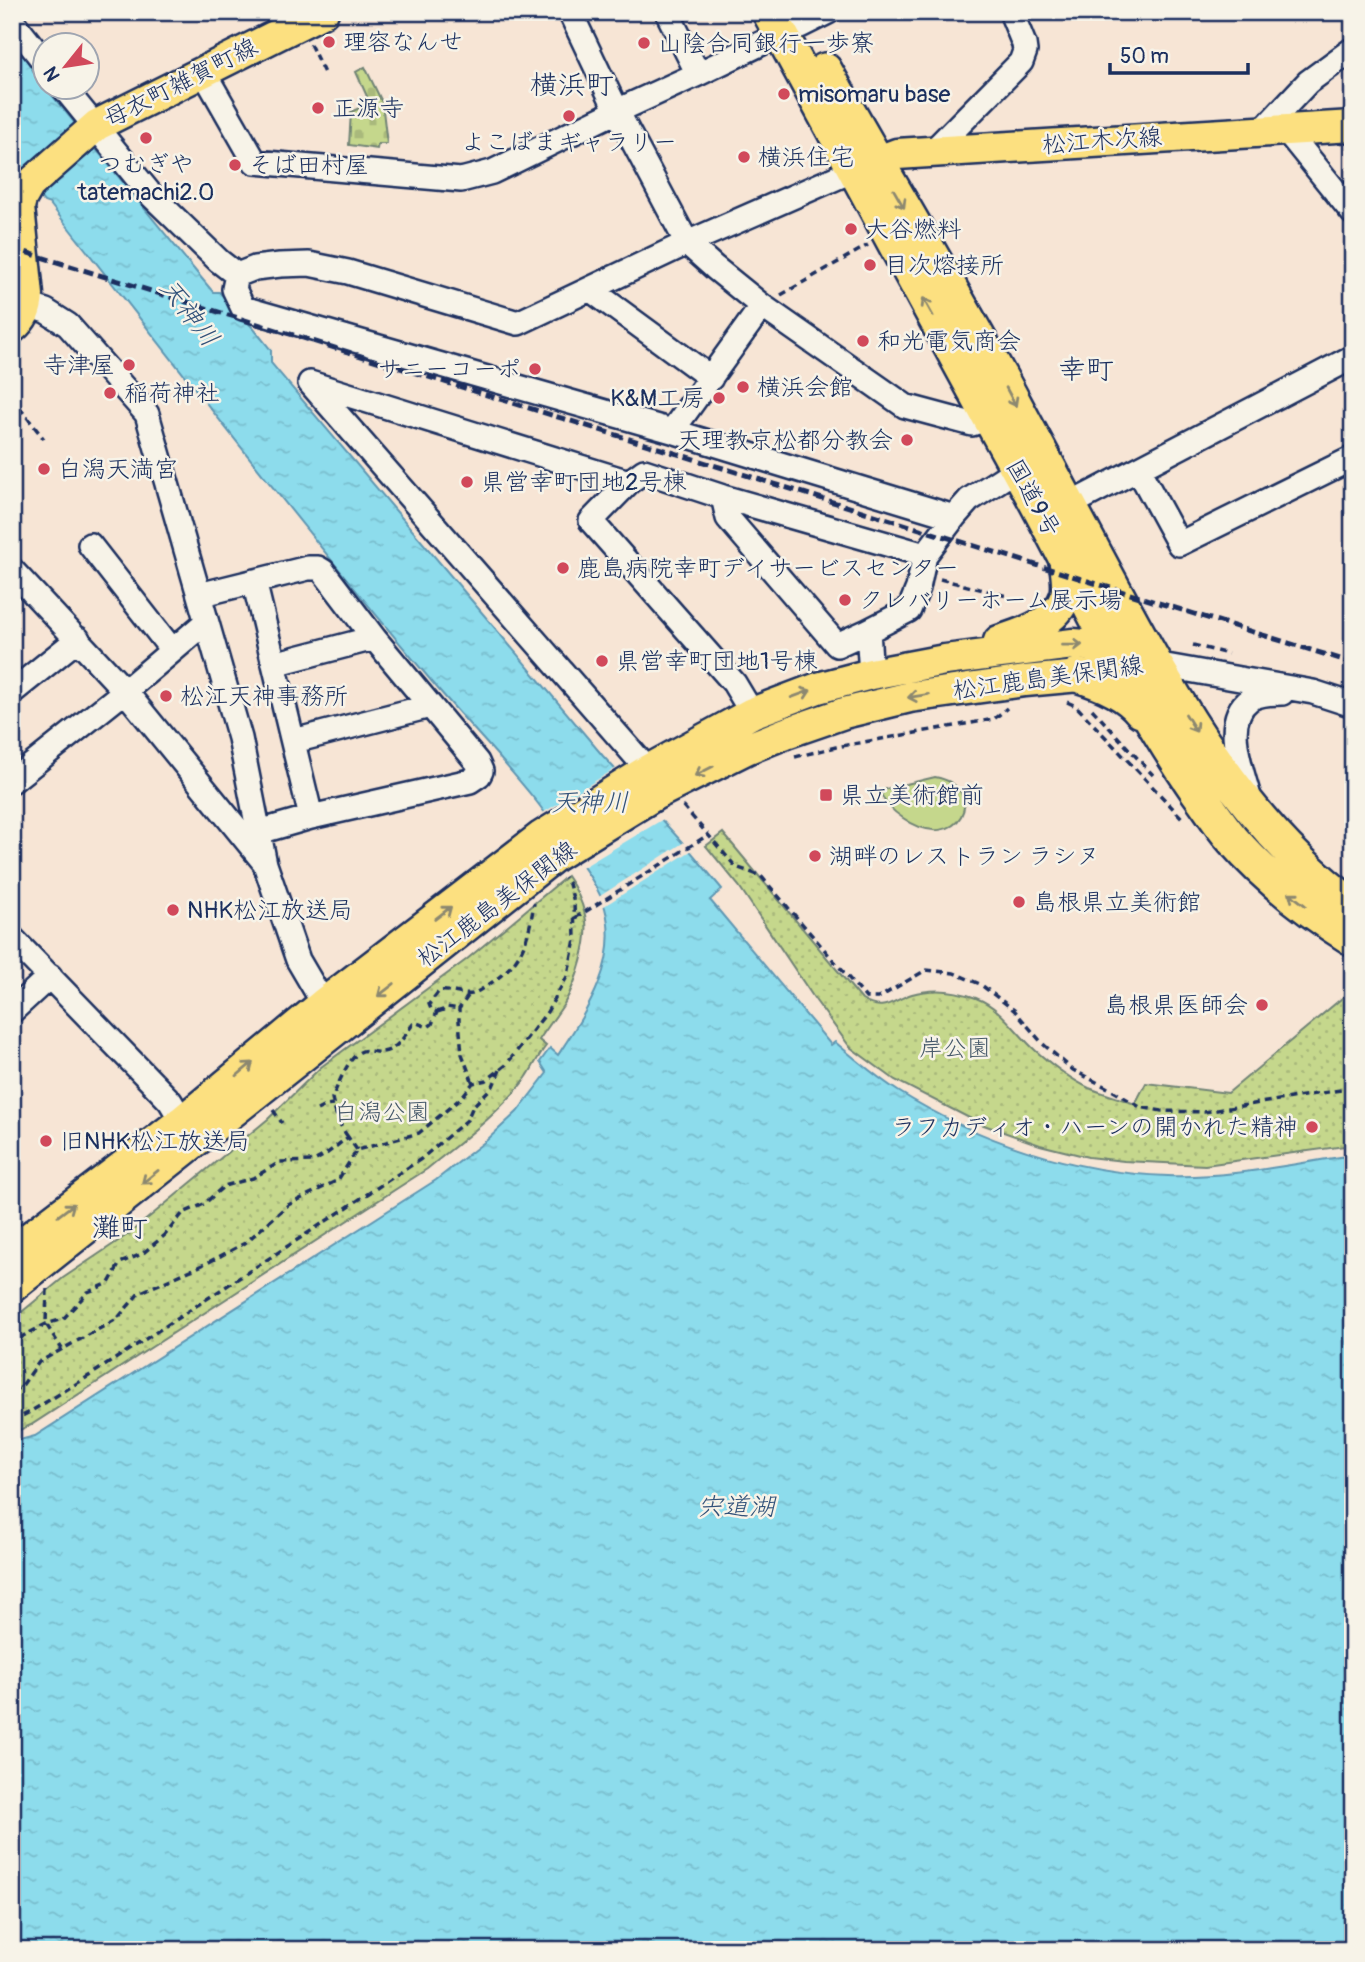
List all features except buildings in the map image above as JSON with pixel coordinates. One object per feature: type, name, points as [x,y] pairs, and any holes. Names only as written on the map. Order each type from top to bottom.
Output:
[{"type":"highway","name":"国道9号","points":[[794,19],[865,166],[888,234],[1064,555],[1130,661],[1205,745],[1253,810],[1299,861],[1353,906]]},
{"type":"highway","name":"国道9号","points":[[865,166],[966,313],[1069,505],[1130,661],[1166,743],[1232,840],[1277,884],[1353,939]]},
{"type":"highway","points":[[1071,688],[1101,683],[1135,703],[1166,743]]},
{"type":"main road","name":"母衣町雑賀町線","points":[[20,317],[28,295],[19,215],[21,194],[91,130],[311,18]]},
{"type":"main road","name":"松江木次線","points":[[865,166],[897,154],[933,151],[1353,127]]},
{"type":"main road","points":[[871,674],[939,648],[1011,638],[1048,619],[1067,593],[1064,555]]},
{"type":"main road","name":"松江鹿島美保関線","points":[[12,1251],[182,1121],[553,855],[654,787],[752,713],[818,688],[871,674],[1020,649],[1073,644],[1130,661]]},
{"type":"main road","name":"松江鹿島美保関線","points":[[654,787],[786,733],[844,713],[910,697],[1071,688],[1130,661]]},
{"type":"main road","name":"松江鹿島美保関線","points":[[12,1287],[331,1016]]},
{"type":"street","points":[[570,12],[617,111],[687,243],[762,306],[905,406],[972,424],[989,418]]},
{"type":"street","points":[[667,12],[698,74]]},
{"type":"street","points":[[933,151],[1021,62],[1025,51],[1024,44],[1011,12]]},
{"type":"street","points":[[203,71],[255,162],[461,180],[492,172],[698,74],[794,19]]},
{"type":"street","points":[[12,21],[32,46]]},
{"type":"street","points":[[1353,49],[1308,82],[1274,131],[1353,213]]},
{"type":"street","points":[[73,102],[91,130],[106,141],[152,196],[237,275]]},
{"type":"street","points":[[237,275],[255,268],[309,264],[348,272],[518,323],[687,243],[865,166]]},
{"type":"street","points":[[237,275],[234,289],[243,308],[672,431],[954,517]]},
{"type":"street","points":[[592,289],[711,378]]},
{"type":"street","points":[[672,431],[762,306]]},
{"type":"street","points":[[20,317],[46,311],[68,325],[146,414],[240,738],[265,864],[299,960],[331,1016]]},
{"type":"street","points":[[1069,505],[1353,358]]},
{"type":"street","points":[[629,482],[310,383],[654,787]]},
{"type":"street","points":[[1138,469],[1179,544],[1353,458]]},
{"type":"street","points":[[723,497],[729,518],[837,645],[909,610],[923,565],[954,517],[969,499],[1017,469]]},
{"type":"street","points":[[752,713],[734,683],[591,521],[629,482],[644,471],[923,565]]},
{"type":"street","points":[[90,545],[172,650]]},
{"type":"street","points":[[199,596],[308,568],[318,568],[327,575],[374,638],[477,762],[481,771],[470,781],[312,817],[259,832]]},
{"type":"street","points":[[12,570],[125,691],[265,864]]},
{"type":"street","points":[[254,582],[312,817]]},
{"type":"street","points":[[12,781],[205,623]]},
{"type":"street","points":[[867,631],[871,674]]},
{"type":"street","points":[[274,664],[374,638]]},
{"type":"street","points":[[12,692],[78,639]]},
{"type":"street","points":[[1130,661],[1313,692],[1353,705]]},
{"type":"street","points":[[1253,810],[1234,742],[1236,722],[1242,708],[1251,698],[1273,693],[1313,692]]},
{"type":"street","points":[[294,741],[430,706]]},
{"type":"street","points":[[12,937],[170,1101],[182,1121]]},
{"type":"street","points":[[12,1011],[50,976]]},
{"type":"path","points":[[311,18],[325,75]]},
{"type":"path","points":[[762,306],[888,234]]},
{"type":"path","points":[[12,398],[44,439]]},
{"type":"path","points":[[923,565],[1007,596]]},
{"type":"path","points":[[1071,688],[1076,706],[1192,827]]},
{"type":"path","points":[[1089,706],[1160,782],[1156,791]]},
{"type":"path","points":[[786,759],[836,747],[994,719],[1009,707]]},
{"type":"path","points":[[654,787],[708,835],[736,867],[761,876],[866,998],[878,998],[926,970],[954,973],[980,984],[1014,1010],[1043,1044],[1073,1070],[1140,1107],[1162,1111],[1204,1112],[1353,1088]]},
{"type":"path","points":[[575,918],[708,835]]},
{"type":"path","points":[[12,1391],[21,1387],[39,1362],[117,1319],[139,1293],[207,1263],[244,1243],[288,1205],[338,1180],[356,1150],[419,1133],[461,1098],[473,1083],[487,1080],[506,1065],[547,1012],[568,975],[576,939],[574,902],[569,884],[553,855]]},
{"type":"path","points":[[473,1083],[462,1054],[459,1009],[468,995],[496,979],[518,959],[526,943],[535,894]]},
{"type":"path","points":[[459,1009],[447,1007],[437,1012],[431,1009],[429,1003],[439,991],[468,995]]},
{"type":"path","points":[[356,1150],[342,1129],[332,1098],[351,1059],[360,1051],[389,1051],[396,1047],[413,1024],[428,1027],[432,1024],[437,1012]]},
{"type":"path","points":[[12,1421],[89,1376],[421,1159],[467,1120],[473,1106],[494,1086],[501,1069]]},
{"type":"path","points":[[269,1105],[282,1123]]},
{"type":"path","points":[[317,1110],[333,1105]]},
{"type":"path","points":[[12,1348],[23,1336],[63,1319],[88,1292],[107,1285],[120,1263],[142,1254],[164,1235],[183,1213],[204,1204],[224,1186],[253,1178],[280,1162],[314,1161],[348,1137]]},
{"type":"path","points":[[47,1278],[46,1324],[62,1349]]},
{"type":"path","points":[[12,1377],[21,1387]]},
{"type":"green space","points":[[365,67],[382,102],[387,144],[378,144],[377,149],[349,145],[351,112],[370,103],[356,72]]},
{"type":"green space","points":[[935,777],[952,783],[961,793],[964,805],[961,816],[953,825],[940,830],[923,828],[903,818],[890,808],[881,794],[886,789]]},
{"type":"green space","name":"岸公園","points":[[723,833],[862,1000],[882,1006],[912,994],[936,991],[960,993],[976,998],[994,1008],[1036,1051],[1068,1076],[1089,1088],[1135,1104],[1146,1083],[1228,1093],[1353,989],[1353,1145],[1205,1165],[1124,1161],[1088,1157],[1040,1145],[981,1124],[895,1080],[850,1047],[739,886],[706,846]]},
{"type":"green space","name":"白潟公園","points":[[567,876],[585,915],[586,936],[581,961],[564,1004],[539,1040],[546,1046],[526,1078],[504,1103],[427,1169],[31,1425],[12,1433],[12,1320],[63,1278],[130,1233],[268,1119],[321,1067],[466,960]]},
{"type":"water","name":"宍道湖","points":[[12,35],[32,69],[32,102],[58,102],[213,292],[219,292],[254,329],[271,350],[271,363],[603,756],[722,889],[710,900],[831,1045],[835,1042],[898,1091],[929,1109],[994,1139],[1062,1161],[1132,1174],[1191,1176],[1261,1170],[1353,1155],[1353,1950],[12,1950],[12,1442],[35,1436],[436,1180],[487,1140],[517,1112],[547,1073],[540,1062],[550,1048],[558,1055],[579,1022],[598,986],[604,967],[608,928],[605,908],[594,883],[536,801],[380,619],[50,204],[44,202],[16,168],[17,162],[12,157]]},
{"type":"pier","points":[[618,767],[665,818],[580,869],[541,814]]},
{"type":"pier","points":[[686,841],[694,849],[601,908],[597,898]]},
{"type":"railway","points":[[12,248],[1353,663]]},
{"type":"place","name":"理容なんせ","points":[[329,42]]},
{"type":"place","name":"山陰合同銀行一歩寮","points":[[644,43]]},
{"type":"place","name":"misomaru base","points":[[784,94]]},
{"type":"place","name":"正源寺","points":[[318,108]]},
{"type":"place","name":"よこばまギャラリー","points":[[569,116]]},
{"type":"place","name":"つむぎや tatemachi2.0","points":[[146,138]]},
{"type":"place","name":"横浜住宅","points":[[744,157]]},
{"type":"place","name":"そば田村屋","points":[[235,165]]},
{"type":"place","name":"大谷燃料","points":[[851,229]]},
{"type":"place","name":"目次熔接所","points":[[870,265]]},
{"type":"place","name":"和光電気商会","points":[[863,341]]},
{"type":"place","name":"寺津屋","points":[[129,365]]},
{"type":"place","name":"サニーコーポ","points":[[535,369]]},
{"type":"place","name":"横浜会館","points":[[743,387]]},
{"type":"place","name":"稲荷神社","points":[[110,393]]},
{"type":"place","name":"K&M工房","points":[[719,398]]},
{"type":"place","name":"天理教京松都分教会","points":[[907,440]]},
{"type":"place","name":"白潟天満宮","points":[[44,469]]},
{"type":"place","name":"県営幸町団地2号棟","points":[[467,482]]},
{"type":"place","name":"鹿島病院幸町デイサービスセンター","points":[[563,568]]},
{"type":"place","name":"クレバリーホーム展示場","points":[[845,600]]},
{"type":"place","name":"県営幸町団地1号棟","points":[[602,661]]},
{"type":"place","name":"松江天神事務所","points":[[166,696]]},
{"type":"place","name":"県立美術館前","points":[[826,795]]},
{"type":"place","name":"湖畔のレストラン ラシヌ","points":[[815,856]]},
{"type":"place","name":"島根県立美術館","points":[[1019,902]]},
{"type":"place","name":"NHK松江放送局","points":[[173,910]]},
{"type":"place","name":"島根県医師会","points":[[1262,1005]]},
{"type":"place","name":"ラフカディオ・ハーンの開かれた精神","points":[[1312,1127]]},
{"type":"place","name":"旧NHK松江放送局","points":[[46,1141]]},
{"type":"district","name":"横浜町","points":[[572,85]]},
{"type":"district","name":"幸町","points":[[1086,370]]},
{"type":"district","name":"灘町","points":[[120,1228]]},
{"type":"water label","name":"天神川","points":[[189,313]]},
{"type":"water label","name":"天神川","points":[[590,803]]}]
